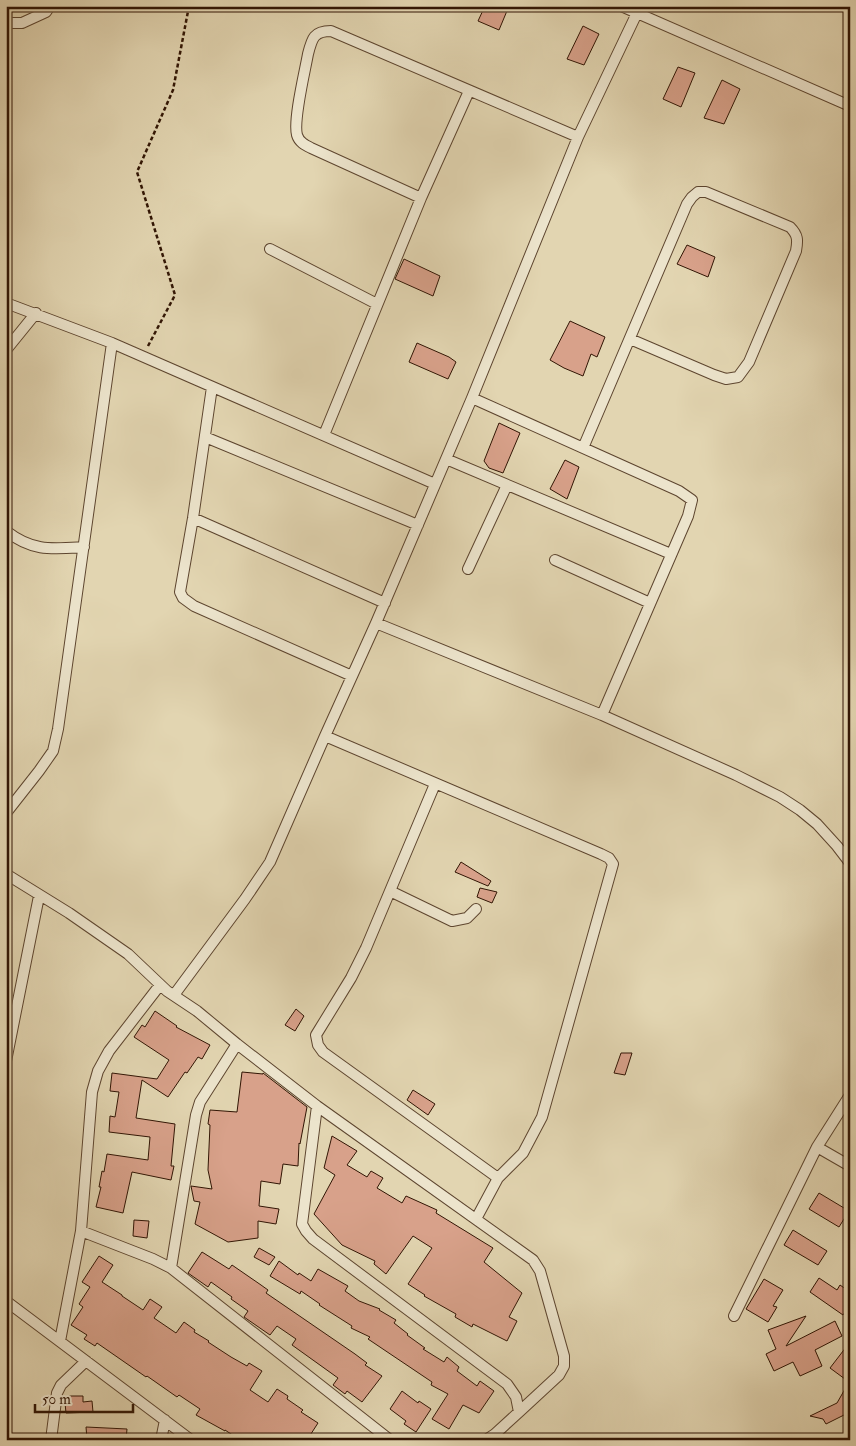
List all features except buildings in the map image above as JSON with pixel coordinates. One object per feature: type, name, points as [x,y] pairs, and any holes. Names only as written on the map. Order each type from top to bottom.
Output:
[{"type":"street","points":[[6,23],[22,23],[46,12],[50,6]]},
{"type":"street","points":[[621,6],[850,106]]},
{"type":"street","points":[[174,995],[245,900],[270,862],[385,603],[472,398],[578,137],[637,13]]},
{"type":"street","points":[[421,198],[311,148],[302,143],[297,137],[297,118],[310,45],[315,35],[321,31],[331,31],[578,137]]},
{"type":"street","points":[[324,435],[421,198],[468,91]]},
{"type":"street","points":[[583,448],[687,204],[692,197],[698,192],[706,192],[790,227],[797,234],[798,241],[792,259],[749,362],[738,377],[726,379],[714,375],[630,339]]},
{"type":"street","points":[[270,249],[377,304]]},
{"type":"street","points":[[6,303],[112,343],[435,484]]},
{"type":"street","points":[[6,350],[36,313]]},
{"type":"street","points":[[6,813],[53,751],[58,729],[112,343]]},
{"type":"street","points":[[212,386],[180,592],[183,598],[194,606],[352,676]]},
{"type":"street","points":[[472,398],[679,491],[692,500],[688,516],[602,715]]},
{"type":"street","points":[[205,437],[418,525]]},
{"type":"street","points":[[446,459],[672,554]]},
{"type":"street","points":[[468,569],[507,485]]},
{"type":"street","points":[[193,518],[385,603]]},
{"type":"street","points":[[6,531],[31,545],[46,549],[84,547]]},
{"type":"street","points":[[555,560],[650,603]]},
{"type":"street","points":[[376,623],[602,715],[736,775],[780,797],[817,824],[838,846],[850,863]]},
{"type":"street","points":[[325,736],[601,854],[609,858],[613,864],[542,1116],[523,1153],[498,1178],[476,1219]]},
{"type":"street","points":[[435,784],[366,948],[351,978],[316,1036],[323,1052],[498,1178]]},
{"type":"street","points":[[6,874],[69,913],[128,954],[160,985],[197,1011],[317,1106],[533,1260],[540,1271],[564,1356],[564,1366],[559,1376],[493,1438]]},
{"type":"street","points":[[390,891],[452,922],[467,918],[476,909]]},
{"type":"street","points":[[6,1061],[39,896]]},
{"type":"street","points":[[60,1341],[81,1230],[92,1092],[98,1072],[109,1051],[160,985]]},
{"type":"street","points":[[171,1268],[196,1116],[200,1102],[237,1044]]},
{"type":"street","points":[[734,1316],[817,1147],[850,1095]]},
{"type":"street","points":[[317,1106],[302,1224],[306,1231],[313,1239],[507,1384],[516,1397],[519,1412]]},
{"type":"street","points":[[817,1147],[850,1166]]},
{"type":"street","points":[[81,1230],[171,1268],[390,1440]]},
{"type":"street","points":[[6,1301],[192,1440]]},
{"type":"street","points":[[51,1440],[57,1393],[61,1385],[86,1361]]},
{"type":"street","points":[[161,1440],[165,1420]]},
{"type":"path","points":[[142,356],[175,295],[137,172],[173,90],[189,6]]}]
